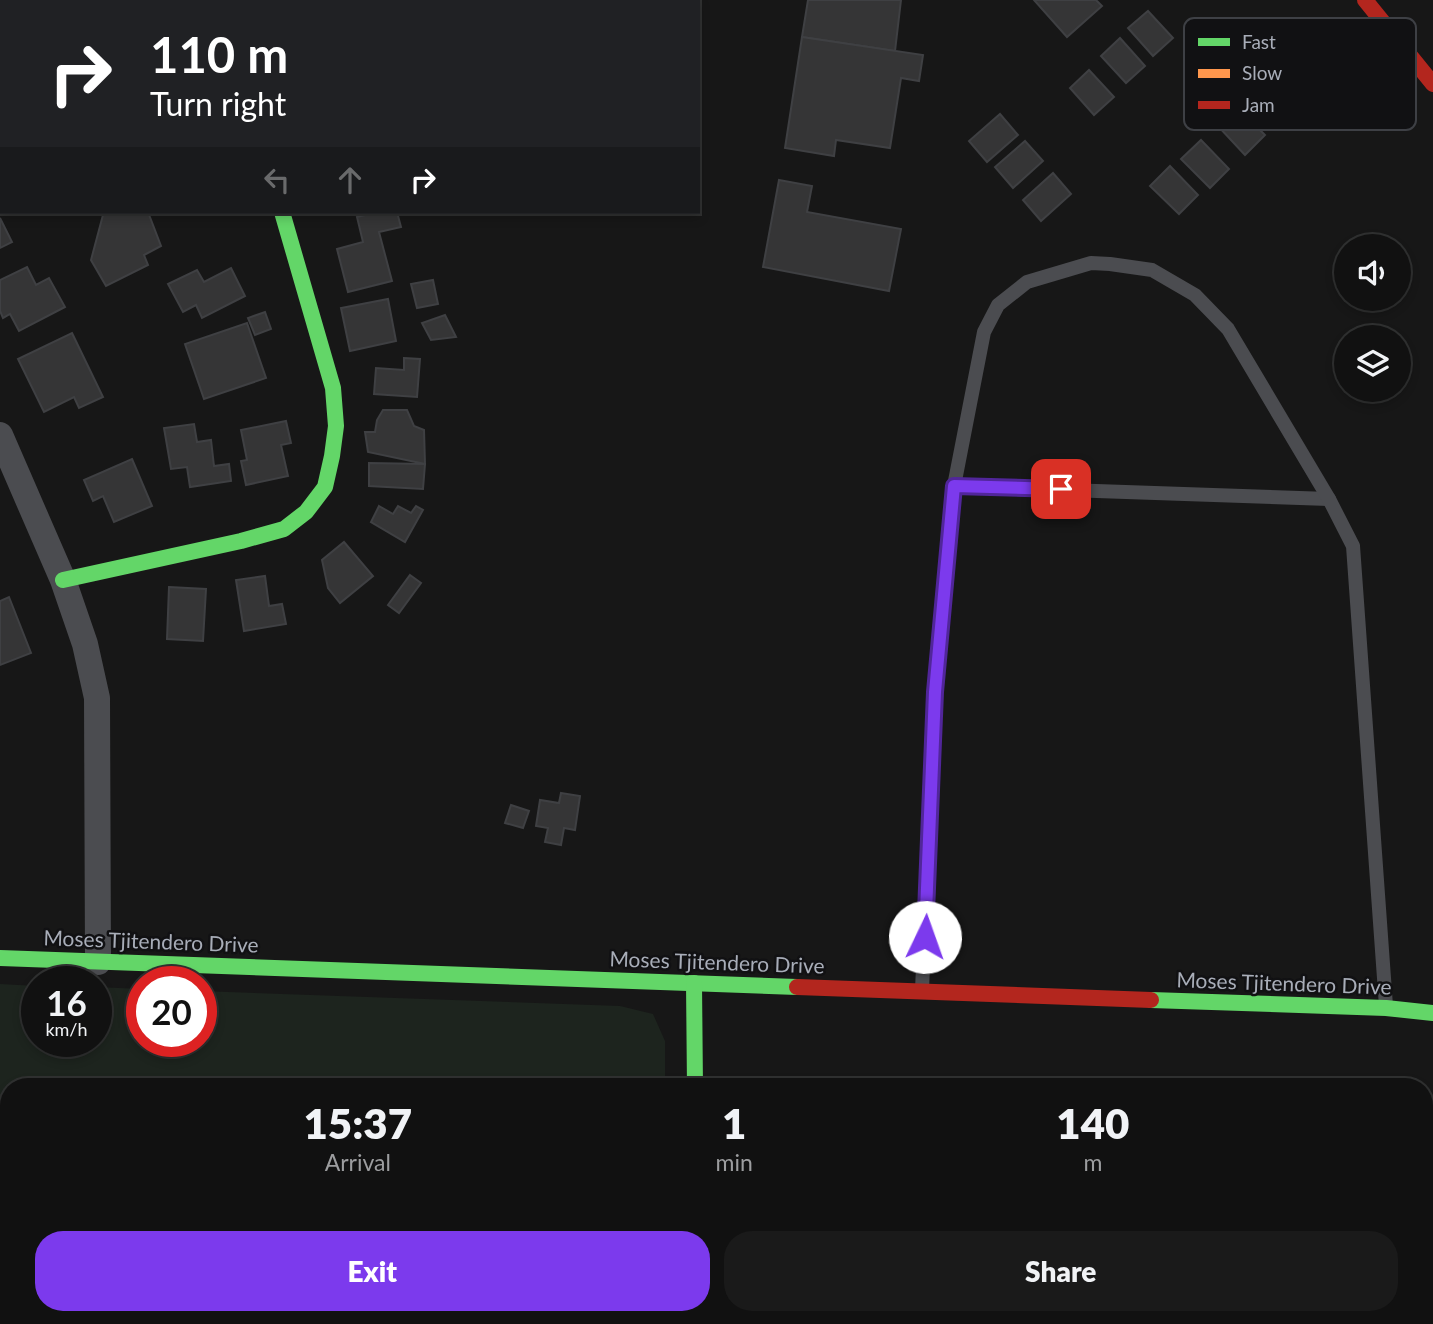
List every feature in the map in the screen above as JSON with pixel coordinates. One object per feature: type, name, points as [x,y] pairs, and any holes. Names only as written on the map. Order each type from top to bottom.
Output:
[{"type":"main road","points":[[1365,0],[1380,18]]},
{"type":"main road","points":[[1416,63],[1433,84]]},
{"type":"main road","points":[[62,580],[284,529],[306,512],[325,487],[336,426],[333,388],[283,214]]},
{"type":"main road","name":"Moses Tjitendero Drive","points":[[0,958],[1386,1008],[1433,1013]]},
{"type":"main road","points":[[694,984],[695,1078]]},
{"type":"street","points":[[0,435],[62,580],[85,644],[96,698],[98,962]]},
{"type":"lane","points":[[922,991],[935,692],[954,486],[984,332],[998,305],[1027,282],[1091,263],[1152,270],[1195,295],[1228,329],[1329,499],[1353,546],[1386,1008]]},
{"type":"lane","points":[[954,486],[1329,499]]},
{"type":"shaded area","points":[[0,984],[21,985],[21,1057],[112,1057],[112,988],[126,988],[126,1057],[217,1057],[217,992],[620,1006],[653,1014],[665,1041],[665,1078],[0,1078]]},
{"type":"building","points":[[808,0],[901,0],[895,51],[802,37]]},
{"type":"building","points":[[1034,0],[1096,0],[1102,6],[1067,37]]},
{"type":"building","points":[[1148,11],[1173,38],[1153,56],[1128,28]]},
{"type":"building","points":[[802,37],[923,55],[919,81],[901,78],[890,148],[836,140],[834,156],[785,148]]},
{"type":"building","points":[[1120,38],[1145,66],[1126,83],[1101,56]]},
{"type":"building","points":[[1089,70],[1114,97],[1094,115],[1070,88]]},
{"type":"building","points":[[1000,114],[1018,135],[987,162],[969,141]]},
{"type":"building","points":[[1222,130],[1260,130],[1265,135],[1245,155]]},
{"type":"building","points":[[1201,140],[1229,169],[1210,188],[1181,159]]},
{"type":"building","points":[[1025,141],[1043,161],[1013,188],[995,167]]},
{"type":"building","points":[[1170,166],[1198,195],[1179,214],[1150,186]]},
{"type":"building","points":[[1053,173],[1071,194],[1041,221],[1023,200]]},
{"type":"building","points":[[779,180],[812,186],[807,212],[901,229],[889,291],[763,267]]},
{"type":"building","points":[[149,214],[161,246],[144,255],[148,265],[106,286],[91,260],[103,215]]},
{"type":"building","points":[[369,214],[398,214],[401,227],[379,232],[392,281],[348,292],[337,249],[363,242],[357,217]]},
{"type":"building","points":[[0,218],[12,242],[0,248]]},
{"type":"building","points":[[27,267],[36,285],[49,278],[65,307],[19,331],[10,314],[3,318],[0,311],[0,280]]},
{"type":"building","points":[[231,268],[245,296],[202,318],[196,305],[183,312],[168,284],[197,270],[204,282]]},
{"type":"building","points":[[433,280],[438,304],[417,308],[411,284]]},
{"type":"building","points":[[388,299],[396,341],[350,351],[341,308]]},
{"type":"building","points":[[265,312],[271,329],[255,335],[248,318]]},
{"type":"building","points":[[445,315],[456,337],[431,340],[422,323]]},
{"type":"building","points":[[247,323],[266,378],[204,399],[185,344]]},
{"type":"building","points":[[72,333],[103,397],[79,408],[74,397],[44,412],[18,359]]},
{"type":"building","points":[[404,358],[420,359],[417,397],[374,394],[376,368],[404,370]]},
{"type":"building","points":[[383,410],[407,410],[414,426],[424,430],[425,464],[368,452],[365,432],[375,432],[377,420]]},
{"type":"building","points":[[286,421],[291,443],[281,445],[288,476],[246,485],[241,461],[247,460],[241,430]]},
{"type":"building","points":[[194,424],[197,442],[211,440],[214,466],[229,464],[231,481],[190,487],[187,467],[171,469],[164,428]]},
{"type":"building","points":[[132,459],[152,506],[114,522],[103,496],[93,501],[84,480]]},
{"type":"building","points":[[369,463],[425,464],[423,489],[369,486]]},
{"type":"building","points":[[379,506],[393,514],[398,506],[411,513],[416,506],[423,510],[405,542],[371,522]]},
{"type":"building","points":[[344,542],[373,576],[340,603],[328,588],[322,560]]},
{"type":"building","points":[[410,575],[421,583],[399,613],[388,605]]},
{"type":"building","points":[[265,576],[269,606],[282,604],[286,624],[244,631],[236,580]]},
{"type":"building","points":[[169,587],[206,589],[203,641],[167,639]]},
{"type":"building","points":[[9,597],[31,653],[0,665],[0,601]]},
{"type":"building","points":[[561,793],[580,796],[575,830],[564,828],[561,845],[545,842],[548,828],[536,826],[540,800],[559,803]]},
{"type":"building","points":[[511,805],[529,811],[523,828],[505,823]]},
{"type":"traffic: fast","points":[[63,580],[284,529],[306,512],[325,487],[336,426],[333,388],[283,214]]},
{"type":"traffic: fast","points":[[0,958],[797,987]]},
{"type":"traffic: fast","points":[[694,983],[695,1078]]},
{"type":"traffic: fast","points":[[1151,1000],[1386,1008],[1433,1013]]},
{"type":"traffic: jam","points":[[1365,0],[1380,18]]},
{"type":"traffic: jam","points":[[1416,63],[1433,84]]},
{"type":"traffic: jam","points":[[797,987],[1151,1000]]},
{"type":"route","points":[[925,937],[935,692],[954,486],[1061,489]]}]
